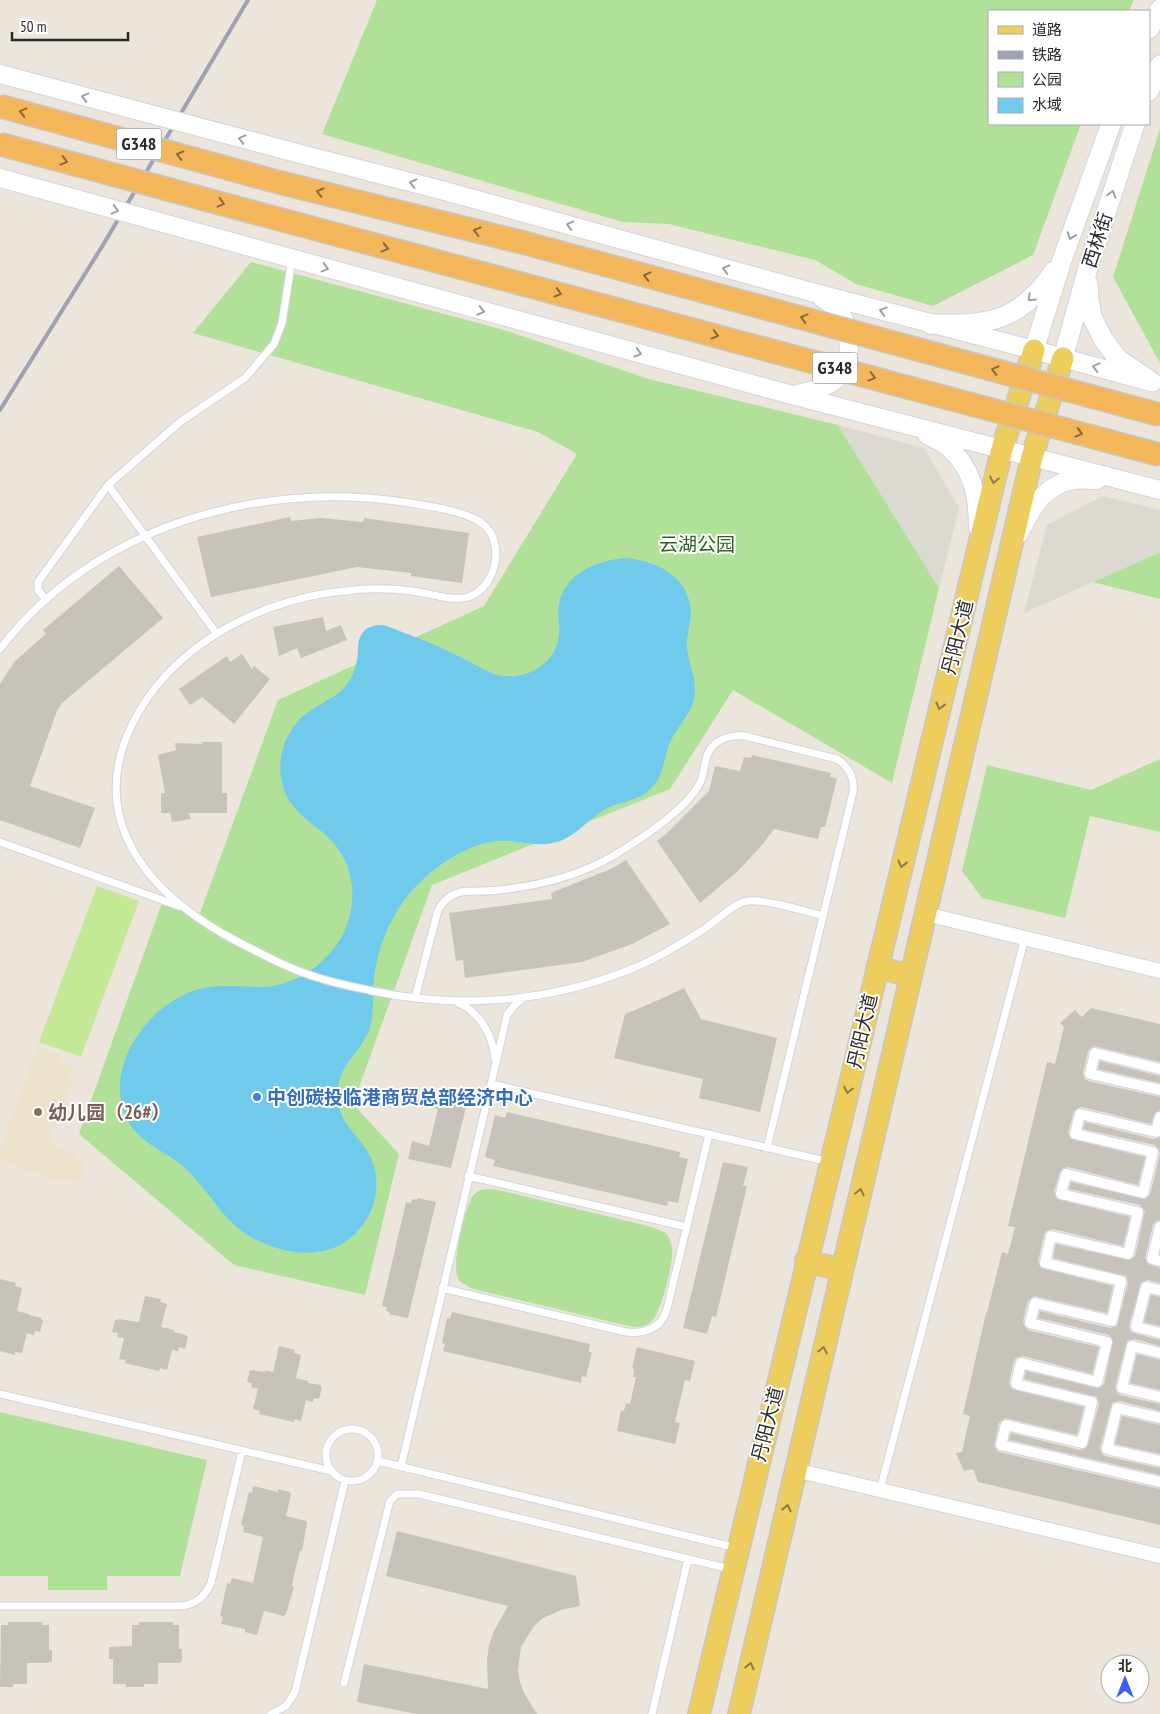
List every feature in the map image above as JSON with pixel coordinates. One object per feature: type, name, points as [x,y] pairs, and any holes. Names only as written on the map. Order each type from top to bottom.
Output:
[{"type":"highway","name":"G348","points":[[0,106],[278,182],[525,243],[1160,415]]},
{"type":"highway","name":"G348","points":[[0,144],[1160,454]]},
{"type":"main road","points":[[1150,27],[1160,9]]},
{"type":"main road","points":[[1150,89],[1160,65]]},
{"type":"main road","name":"西林街","points":[[1034,350],[1062,260],[1111,125]]},
{"type":"main road","name":"西林街","points":[[1063,358],[1088,268],[1135,125]]},
{"type":"main road","points":[[930,324],[963,325],[987,322],[1008,316],[1029,301],[1048,280],[1062,260]]},
{"type":"main road","points":[[1088,268],[1088,299],[1092,317],[1103,339],[1118,359],[1156,384]]},
{"type":"main road","name":"丹阳大道","points":[[699,1714],[737,1548],[1002,449],[1034,350]]},
{"type":"main road","name":"丹阳大道","points":[[739,1714],[1032,456],[1063,358]]},
{"type":"main road","points":[[877,967],[911,976]]},
{"type":"main road","points":[[806,1261],[842,1270]]},
{"type":"street","points":[[0,74],[441,190],[1156,384]]},
{"type":"street","points":[[0,178],[792,395],[1160,490]]},
{"type":"street","points":[[792,395],[818,389],[835,380],[846,367],[849,342],[845,325],[838,310],[815,293]]},
{"type":"street","points":[[908,424],[948,447],[964,465],[972,480],[976,497],[979,545]]},
{"type":"street","points":[[1010,550],[1037,500],[1051,488],[1072,480],[1134,483]]},
{"type":"street","points":[[926,914],[1160,971]]},
{"type":"street","points":[[1160,1069],[1095,1054],[1090,1074],[1160,1090]]},
{"type":"street","points":[[1160,1117],[1156,1132],[1080,1114],[1075,1134],[1153,1152],[1143,1193],[1066,1174],[1061,1194],[1138,1212],[1128,1254],[1051,1236],[1045,1263],[1122,1281],[1112,1321],[1035,1303],[1030,1323],[1107,1342],[1097,1382],[1021,1364],[1016,1384],[1092,1402],[1082,1443],[1006,1425],[1001,1444],[1160,1482]]},
{"type":"street","points":[[1160,1227],[1152,1259],[1160,1261]]},
{"type":"street","points":[[1160,1290],[1146,1286],[1136,1327],[1160,1333]]},
{"type":"street","points":[[1160,1353],[1132,1346],[1122,1388],[1160,1397]]},
{"type":"street","points":[[1160,1418],[1117,1408],[1107,1449],[1160,1461]]},
{"type":"street","points":[[795,1470],[1160,1556]]},
{"type":"lane","points":[[46,600],[38,590],[40,578],[108,485],[180,422],[246,378],[274,344],[282,323],[292,259]]},
{"type":"lane","points":[[108,485],[217,634]]},
{"type":"lane","points":[[0,649],[22,623],[46,600],[86,568],[119,548],[179,523],[241,506],[299,498],[344,497],[389,500],[451,512],[479,521],[489,530],[495,543],[496,557],[489,579],[482,589],[473,595],[461,599],[453,599],[408,590],[345,591],[325,593],[273,607],[217,634],[189,654],[158,685],[135,718],[126,737],[120,754],[117,774],[120,820],[130,845],[156,884],[186,908],[238,942],[307,974],[347,986],[386,994],[453,1001],[480,1002],[523,999],[592,983],[644,963],[702,931],[739,903],[759,901],[823,916]]},
{"type":"lane","points":[[415,998],[438,910],[447,899],[462,892],[495,891],[535,885],[574,873],[609,858],[645,836],[692,794],[702,780],[711,748],[729,736],[745,736],[830,756],[842,762],[850,772],[854,784],[853,792],[767,1148]]},
{"type":"lane","points":[[0,842],[186,908]]},
{"type":"lane","points":[[880,1490],[1025,938]]},
{"type":"lane","points":[[401,1467],[490,1084],[508,1015],[514,1006],[523,999]]},
{"type":"lane","points":[[453,1001],[467,1006],[475,1012],[492,1043],[496,1062]]},
{"type":"lane","points":[[490,1084],[830,1162]]},
{"type":"lane","points":[[442,1288],[626,1332],[640,1333],[658,1325],[665,1315],[710,1134]]},
{"type":"lane","points":[[468,1176],[687,1227]]},
{"type":"lane","points":[[0,1394],[331,1471]]},
{"type":"lane","points":[[349,1429],[358,1430],[372,1438],[376,1445],[378,1461],[375,1469],[369,1476],[353,1482],[345,1481],[337,1478],[331,1471],[325,1457],[329,1441],[334,1435],[349,1429]]},
{"type":"lane","points":[[0,1606],[182,1606],[199,1600],[204,1596],[210,1583],[242,1451]]},
{"type":"lane","points":[[378,1461],[737,1548]]},
{"type":"lane","points":[[271,1714],[286,1706],[295,1692],[345,1481]]},
{"type":"lane","points":[[344,1683],[390,1501],[397,1494],[419,1494],[732,1569]]},
{"type":"lane","points":[[652,1714],[688,1559]]},
{"type":"shaded area","points":[[838,425],[924,448],[959,508],[939,588]]},
{"type":"shaded area","points":[[1103,496],[1160,510],[1160,552],[1024,613],[1047,525]]},
{"type":"shaded area","name":"幼儿园（26#）","points":[[38,1046],[61,1054],[59,1061],[73,1066],[68,1079],[72,1080],[49,1144],[77,1156],[76,1159],[87,1163],[80,1183],[69,1179],[67,1182],[53,1177],[52,1179],[0,1160],[0,1151]]},
{"type":"green space","points":[[377,0],[1134,0],[1129,10],[988,10],[988,125],[1081,125],[1033,255],[933,306],[856,284],[815,260],[669,224],[623,222],[322,134]]},
{"type":"green space","points":[[1160,129],[1160,363],[1113,277]]},
{"type":"green space","name":"云湖公园","points":[[251,262],[504,330],[649,379],[838,425],[939,588],[892,783],[733,690],[670,789],[432,885],[353,1104],[399,1154],[365,1295],[234,1265],[79,1134],[163,900],[200,913],[278,700],[484,606],[577,454],[538,432],[193,333]]},
{"type":"green space","points":[[1160,552],[1160,599],[1093,582]]},
{"type":"green space","points":[[1160,759],[1160,832],[1090,816],[1065,918],[982,898],[962,871],[987,765],[1091,790]]},
{"type":"green space","points":[[97,886],[139,901],[81,1057],[39,1042]]},
{"type":"green space","points":[[485,1189],[499,1190],[652,1227],[666,1233],[672,1246],[668,1280],[658,1310],[651,1322],[643,1326],[628,1326],[473,1289],[462,1283],[456,1271],[456,1262],[463,1224],[472,1197]]},
{"type":"green space","points":[[0,1412],[207,1460],[180,1576],[107,1576],[107,1590],[48,1590],[48,1576],[0,1576]]},
{"type":"water","points":[[626,558],[660,567],[678,580],[689,599],[691,612],[687,650],[694,679],[695,694],[687,715],[670,742],[659,778],[646,793],[635,799],[604,809],[563,840],[547,844],[496,841],[469,848],[432,872],[411,892],[392,920],[380,948],[375,969],[373,1011],[369,1030],[345,1067],[339,1083],[338,1093],[341,1113],[349,1127],[365,1147],[375,1168],[376,1194],[373,1206],[367,1218],[351,1238],[340,1245],[320,1252],[310,1253],[280,1249],[247,1235],[226,1216],[191,1174],[174,1159],[141,1138],[131,1126],[122,1107],[120,1087],[123,1067],[130,1047],[156,1014],[172,1001],[190,992],[208,987],[262,987],[275,986],[287,982],[310,971],[320,963],[330,954],[344,932],[349,920],[352,894],[348,870],[344,858],[337,847],[298,812],[285,793],[280,763],[289,733],[306,714],[344,688],[351,679],[355,668],[361,634],[373,626],[383,625],[419,638],[496,675],[517,676],[536,669],[545,663],[556,646],[559,635],[559,605],[562,594],[568,584],[584,570],[594,565]]},
{"type":"building","points":[[290,517],[291,521],[321,518],[363,522],[364,518],[469,533],[462,583],[411,576],[411,573],[357,567],[211,597],[197,537]]},
{"type":"building","points":[[119,566],[163,618],[62,703],[57,711],[30,786],[95,808],[80,848],[0,820],[0,684],[15,661],[46,634],[43,630]]},
{"type":"building","points":[[323,617],[326,631],[341,625],[347,640],[301,658],[297,648],[279,656],[273,627]]},
{"type":"building","points":[[242,654],[252,669],[254,666],[270,679],[234,724],[202,697],[190,705],[179,689],[227,656],[230,662]]},
{"type":"building","points":[[202,742],[222,742],[222,793],[227,793],[227,813],[189,813],[191,819],[172,822],[170,813],[161,813],[161,793],[165,793],[158,755],[176,750],[175,743],[202,744]]},
{"type":"building","points":[[752,755],[831,773],[830,777],[837,778],[825,827],[821,827],[818,839],[774,829],[738,871],[700,903],[657,841],[709,791],[715,766],[740,771],[744,757],[751,758]]},
{"type":"building","points":[[626,860],[670,924],[632,944],[582,962],[465,978],[463,960],[456,961],[449,913],[552,899],[551,893],[613,868]]},
{"type":"building","points":[[684,988],[701,1019],[777,1038],[760,1112],[699,1098],[703,1079],[614,1058],[625,1014]]},
{"type":"building","points":[[1091,1008],[1160,1024],[1160,1062],[1094,1046],[1088,1051],[1083,1073],[1088,1081],[1160,1097],[1160,1110],[1155,1113],[1151,1124],[1082,1107],[1074,1112],[1068,1132],[1071,1139],[1145,1157],[1138,1185],[1068,1167],[1060,1172],[1054,1192],[1057,1199],[1130,1217],[1123,1246],[1053,1229],[1046,1231],[1044,1235],[1038,1262],[1041,1268],[1113,1286],[1107,1313],[1034,1296],[1028,1301],[1023,1321],[1028,1330],[1099,1347],[1092,1374],[1023,1356],[1016,1358],[1014,1361],[1009,1383],[1012,1389],[1084,1407],[1077,1435],[1005,1418],[999,1423],[994,1446],[999,1452],[1160,1489],[1160,1525],[978,1482],[973,1469],[964,1471],[956,1453],[962,1452],[970,1416],[963,1414],[986,1313],[1002,1252],[1008,1254],[1015,1227],[1008,1226],[1047,1062],[1055,1064],[1064,1027],[1060,1023],[1075,1010],[1082,1017]]},
{"type":"building","points":[[1100,1061],[1160,1076],[1160,1083],[1098,1069]]},
{"type":"building","points":[[423,1087],[468,1099],[451,1168],[408,1159],[412,1141],[429,1146],[438,1109],[419,1104]]},
{"type":"building","points":[[507,1112],[680,1152],[679,1157],[688,1159],[678,1203],[668,1201],[667,1206],[493,1166],[495,1160],[485,1157],[495,1115],[505,1118]]},
{"type":"building","points":[[1085,1122],[1154,1139],[1160,1137],[1160,1154],[1155,1145],[1083,1129]]},
{"type":"building","points":[[1160,1154],[1160,1220],[1153,1225],[1145,1258],[1148,1264],[1160,1268],[1160,1283],[1147,1280],[1141,1283],[1129,1326],[1131,1332],[1160,1340],[1160,1346],[1134,1339],[1127,1341],[1115,1387],[1120,1395],[1160,1404],[1160,1411],[1119,1401],[1112,1403],[1100,1448],[1105,1456],[1160,1468],[1160,1475],[1009,1440],[1011,1433],[1080,1450],[1088,1445],[1099,1404],[1097,1397],[1024,1379],[1026,1371],[1099,1388],[1104,1384],[1113,1340],[1109,1335],[1038,1318],[1040,1311],[1110,1328],[1117,1326],[1128,1283],[1126,1276],[1053,1258],[1056,1244],[1130,1260],[1135,1256],[1145,1211],[1140,1205],[1069,1189],[1071,1182],[1145,1199],[1150,1195]]},
{"type":"building","points":[[723,1162],[748,1167],[743,1186],[747,1186],[716,1317],[712,1316],[707,1334],[683,1328]]},
{"type":"building","points":[[417,1198],[436,1202],[408,1318],[389,1314],[390,1312],[386,1311],[387,1307],[382,1306],[406,1202],[411,1203],[412,1199],[417,1200]]},
{"type":"building","points":[[0,1279],[16,1283],[15,1286],[22,1288],[17,1311],[42,1318],[41,1320],[43,1320],[40,1332],[35,1331],[34,1335],[27,1333],[22,1353],[15,1352],[15,1355],[0,1351]]},
{"type":"building","points":[[1151,1295],[1160,1297],[1160,1326],[1144,1322]]},
{"type":"building","points":[[145,1296],[161,1299],[160,1302],[167,1304],[161,1327],[188,1336],[185,1349],[179,1347],[178,1351],[172,1350],[167,1370],[160,1368],[159,1371],[125,1363],[126,1360],[119,1359],[124,1338],[117,1337],[118,1333],[112,1332],[115,1320],[139,1322]]},
{"type":"building","points":[[452,1312],[590,1344],[589,1352],[592,1352],[586,1377],[582,1376],[581,1383],[443,1351],[445,1344],[442,1343],[447,1318],[450,1319]]},
{"type":"building","points":[[279,1346],[295,1350],[294,1353],[301,1355],[296,1378],[308,1381],[308,1383],[321,1385],[320,1387],[322,1387],[319,1399],[314,1398],[313,1402],[306,1400],[301,1421],[294,1419],[294,1422],[259,1414],[260,1411],[253,1409],[258,1389],[251,1387],[252,1383],[247,1382],[250,1370],[273,1372]]},
{"type":"building","points":[[637,1347],[695,1361],[690,1381],[685,1380],[675,1422],[680,1423],[675,1444],[617,1431],[621,1410],[624,1411],[626,1403],[630,1404],[636,1377],[633,1377],[634,1369],[632,1368]]},
{"type":"building","points":[[1137,1354],[1160,1360],[1160,1390],[1130,1383]]},
{"type":"building","points":[[1122,1416],[1160,1425],[1160,1454],[1115,1444]]},
{"type":"building","points":[[253,1486],[278,1492],[278,1489],[290,1492],[286,1516],[306,1521],[307,1523],[302,1551],[300,1551],[294,1575],[292,1586],[294,1587],[286,1614],[284,1616],[264,1611],[257,1635],[245,1632],[245,1629],[221,1624],[223,1617],[220,1616],[227,1583],[230,1584],[232,1578],[253,1583],[263,1537],[243,1532],[244,1526],[241,1525],[249,1492],[252,1493]]},
{"type":"building","points":[[397,1531],[576,1576],[580,1606],[564,1609],[543,1618],[534,1626],[521,1647],[518,1670],[520,1682],[524,1693],[537,1714],[417,1714],[357,1702],[364,1664],[488,1689],[487,1660],[489,1645],[494,1631],[508,1606],[386,1576]]},
{"type":"building","points":[[8,1622],[42,1622],[42,1625],[49,1625],[49,1650],[52,1650],[52,1662],[27,1663],[27,1684],[13,1684],[13,1687],[0,1687],[1,1625],[8,1625]]},
{"type":"building","points":[[139,1622],[173,1622],[173,1625],[179,1625],[179,1649],[182,1649],[182,1662],[158,1663],[158,1684],[144,1684],[144,1687],[126,1687],[126,1684],[113,1684],[113,1659],[109,1659],[109,1647],[132,1646],[132,1625],[139,1625]]},
{"type":"railway","points":[[0,410],[103,245],[248,0]]},
{"type":"place","name":"中创碳投临港商贸总部经济中心","points":[[257,1097]]},
{"type":"place","name":"幼儿园（26#）","points":[[38,1112]]}]
